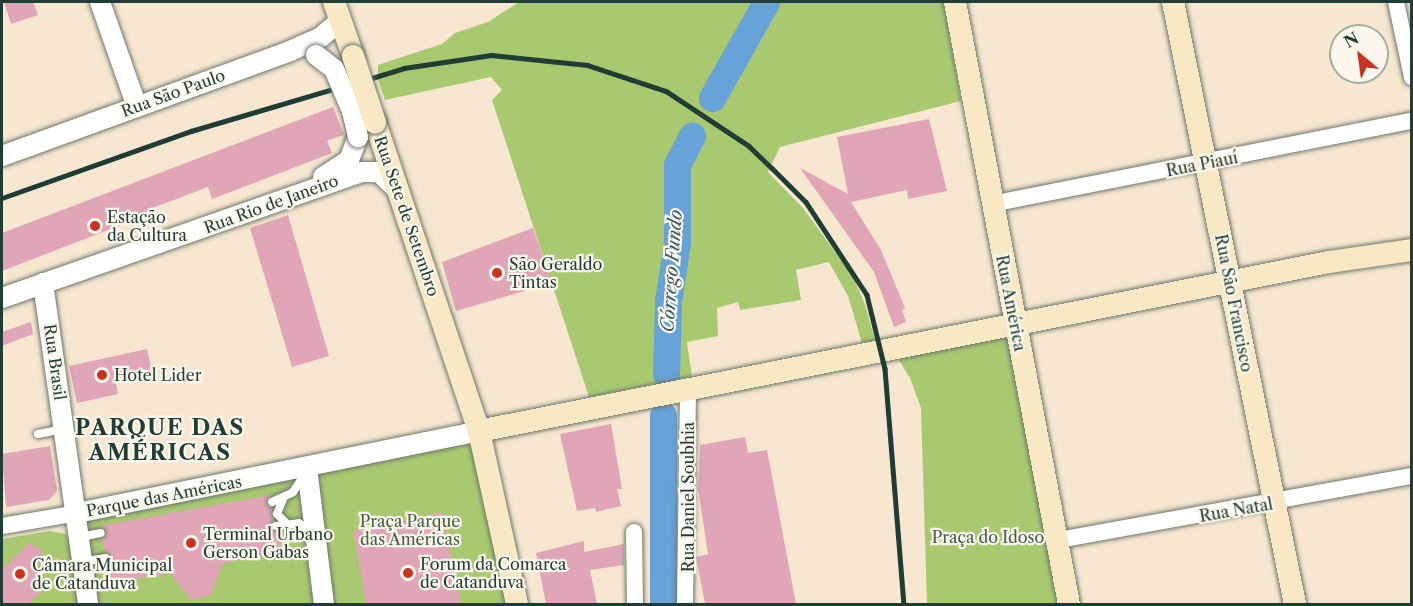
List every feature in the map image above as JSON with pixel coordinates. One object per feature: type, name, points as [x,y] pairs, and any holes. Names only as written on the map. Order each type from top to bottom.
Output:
[{"type":"main road","name":"Rua América","points":[[955,2],[992,204],[1059,540],[1069,604]]},
{"type":"main road","name":"Rua São Francisco","points":[[1173,2],[1295,604]]},
{"type":"main road","name":"Rua Sete de Setembro","points":[[337,11],[479,431],[516,604]]},
{"type":"main road","points":[[479,431],[1412,250]]},
{"type":"street","points":[[100,2],[137,107]]},
{"type":"street","points":[[1396,2],[1412,77]]},
{"type":"street","name":"Rua São Paulo","points":[[2,156],[290,51],[321,37],[337,11]]},
{"type":"street","points":[[242,216],[335,171],[356,152],[358,137],[352,111],[334,69],[316,55],[290,51]]},
{"type":"street","name":"Rua Piauí","points":[[992,204],[1412,121]]},
{"type":"street","name":"Rua Rio de Janeiro","points":[[2,298],[242,216],[362,172],[379,172],[399,191]]},
{"type":"street","name":"Rua Brasil","points":[[43,283],[77,513]]},
{"type":"street","name":"Rua Daniel Soubhia","points":[[686,604],[689,552],[688,390]]},
{"type":"street","name":"Parque das Américas","points":[[88,604],[77,513],[307,468],[479,431]]},
{"type":"street","points":[[307,468],[324,604]]},
{"type":"street","name":"Rua Natal","points":[[1059,540],[1275,503],[1412,476]]},
{"type":"street","points":[[2,526],[77,513]]},
{"type":"street","points":[[634,532],[635,604]]},
{"type":"lane","points":[[38,434],[65,428]]},
{"type":"lane","points":[[272,502],[283,499],[298,487],[307,468]]},
{"type":"lane","points":[[283,499],[278,514],[288,524]]},
{"type":"lane","points":[[276,526],[288,524],[307,528],[316,541]]},
{"type":"lane","points":[[80,537],[101,533]]},
{"type":"lane","points":[[83,562],[106,558]]},
{"type":"green space","points":[[519,2],[944,2],[961,101],[780,147],[768,172],[803,208],[852,275],[865,304],[875,341],[862,343],[848,296],[829,262],[796,270],[801,300],[740,310],[738,302],[717,308],[718,336],[687,342],[692,377],[589,397],[492,100],[502,90],[491,77],[385,100],[378,80],[378,65],[442,44],[455,33],[488,22]]},
{"type":"green space","name":"Praça do Idoso","points":[[1009,337],[1062,604],[927,604],[921,408],[910,378],[895,354]]},
{"type":"green space","name":"Praça Parque das Américas","points":[[472,441],[507,604],[95,604],[83,519]]},
{"type":"green space","points":[[50,531],[66,534],[74,551],[80,604],[2,604],[2,539]]},
{"type":"building","points":[[4,2],[33,2],[38,15],[11,24]]},
{"type":"building","points":[[333,107],[344,135],[327,141],[332,153],[212,199],[208,187],[150,209],[152,213],[2,271],[2,233]]},
{"type":"building","points":[[929,119],[947,191],[908,199],[907,190],[851,202],[881,250],[905,308],[902,310],[906,322],[894,327],[874,272],[800,168],[848,194],[837,137]]},
{"type":"building","points":[[288,215],[329,356],[292,367],[250,228]]},
{"type":"building","name":"São Geraldo Tintas","points":[[533,228],[552,283],[456,311],[442,262]]},
{"type":"building","points":[[31,322],[33,334],[2,346],[2,332]]},
{"type":"building","name":"Hotel Lider","points":[[147,349],[152,372],[115,379],[118,394],[77,403],[69,366]]},
{"type":"building","points":[[611,424],[622,489],[617,489],[621,506],[596,512],[595,508],[577,511],[560,434]]},
{"type":"building","points":[[745,437],[748,453],[767,450],[796,604],[705,604],[696,557],[708,554],[698,489],[700,445]]},
{"type":"building","points":[[50,446],[57,491],[49,500],[6,507],[2,454]]},
{"type":"building","name":"Terminal Urbano Gerson Gabas","points":[[271,495],[266,502],[272,508],[274,520],[270,527],[277,532],[281,552],[223,563],[211,595],[191,600],[170,573],[110,583],[107,564],[112,556],[105,552],[102,539],[107,532],[100,526]]},
{"type":"building","name":"Forum da Comarca de Catanduva","points":[[442,512],[461,604],[366,604],[353,531]]},
{"type":"building","points":[[584,541],[584,552],[624,544],[624,565],[590,570],[597,604],[546,604],[536,553]]},
{"type":"building","name":"Câmara Municipal de Catanduva","points":[[29,543],[41,550],[43,558],[33,568],[47,586],[28,604],[2,604],[2,570]]},
{"type":"waterway","name":"Córrego Fundo","points":[[712,98],[766,2]]},
{"type":"waterway","name":"Córrego Fundo","points":[[666,374],[668,301],[677,243],[677,165],[692,136]]},
{"type":"waterway","name":"Córrego Fundo","points":[[663,415],[663,604]]},
{"type":"railway","points":[[372,78],[404,68],[491,55],[587,65],[666,91],[749,146],[772,168],[806,202],[867,295],[885,369],[904,604]]},
{"type":"railway","points":[[2,198],[191,131],[333,89]]},
{"type":"place","name":"Estação da Cultura","points":[[95,226]]},
{"type":"place","name":"São Geraldo Tintas","points":[[497,273]]},
{"type":"place","name":"Hotel Lider","points":[[102,375]]},
{"type":"place","name":"Terminal Urbano Gerson Gabas","points":[[191,543]]},
{"type":"place","name":"Forum da Comarca de Catanduva","points":[[408,573]]},
{"type":"place","name":"Câmara Municipal de Catanduva","points":[[20,574]]},
{"type":"district","name":"PARQUE DAS AMÉRICAS","points":[[160,440]]}]
